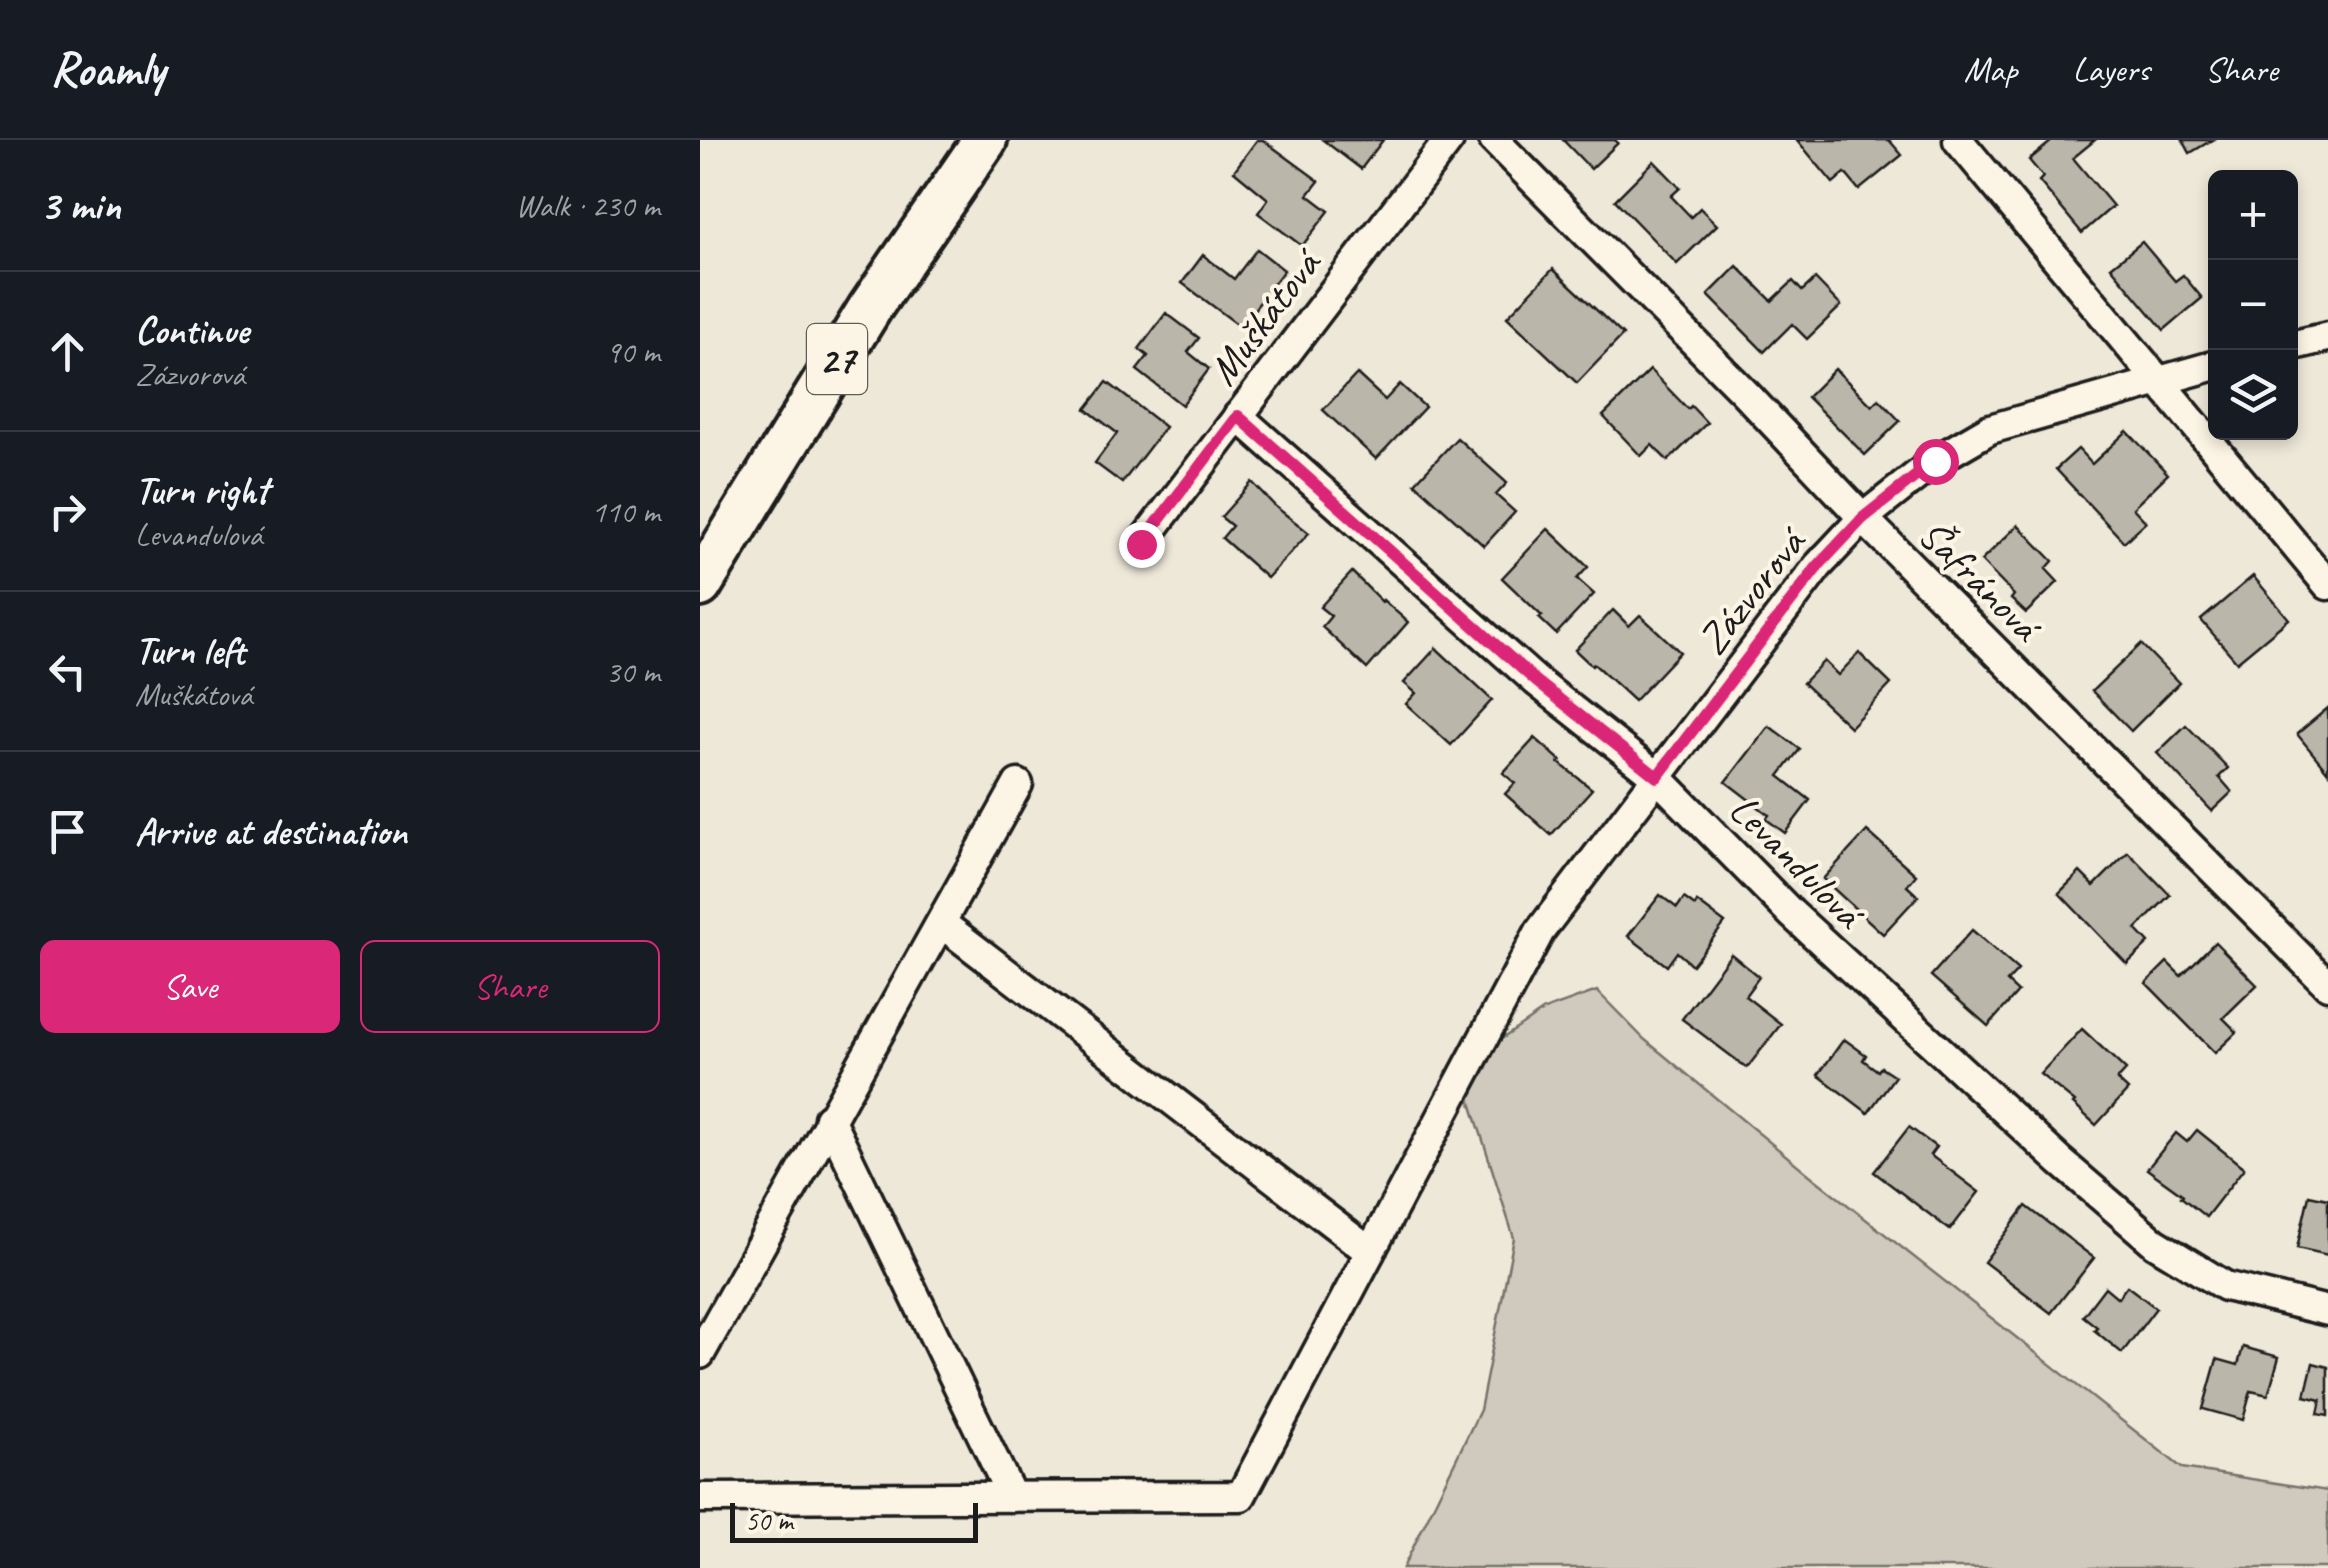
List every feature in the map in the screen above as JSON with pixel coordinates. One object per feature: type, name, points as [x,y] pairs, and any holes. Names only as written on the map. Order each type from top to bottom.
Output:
[{"type":"main road","name":"27","points":[[700,585],[870,308],[985,140]]},
{"type":"street","name":"Muškátová","points":[[1141,544],[1449,140]]},
{"type":"street","name":"Šafránová","points":[[1494,140],[2328,985]]},
{"type":"street","points":[[1958,140],[2328,586]]},
{"type":"street","points":[[2298,344],[2328,337]]},
{"type":"street","name":"Zázvorová","points":[[1012,1497],[1240,1496],[1540,931],[1818,566],[1863,518],[1935,461],[1990,429],[2208,367]]},
{"type":"street","name":"Levandulová","points":[[1238,416],[1536,681],[1657,777],[1792,914],[2060,1161],[2155,1243],[2225,1286],[2328,1311]]},
{"type":"street","points":[[700,1354],[1018,784]]},
{"type":"street","points":[[941,923],[1370,1252]]},
{"type":"street","points":[[700,1498],[1012,1497],[829,1118]]},
{"type":"shaded area","points":[[1597,991],[1644,1039],[1811,1176],[2182,1468],[2328,1491],[2328,1568],[1403,1568],[1480,1410],[1514,1238],[1467,1090],[1490,1047],[1544,1010]]},
{"type":"building","points":[[1257,140],[1263,140],[1319,181],[1308,195],[1329,211],[1302,246],[1258,213],[1268,199],[1234,171]]},
{"type":"building","points":[[1323,140],[1383,140],[1361,169]]},
{"type":"building","points":[[1563,140],[1615,140],[1618,143],[1591,169]]},
{"type":"building","points":[[1797,140],[1889,140],[1902,155],[1859,190],[1845,173],[1833,183]]},
{"type":"building","points":[[2053,140],[2095,140],[2073,158],[2113,206],[2082,233],[2039,181],[2043,177],[2029,160]]},
{"type":"building","points":[[2183,140],[2212,140],[2190,153]]},
{"type":"building","points":[[1654,161],[1680,188],[1671,196],[1691,217],[1700,208],[1717,225],[1677,264],[1615,200]]},
{"type":"building","points":[[2142,242],[2175,281],[2183,275],[2202,298],[2164,330],[2111,267]]},
{"type":"building","points":[[1257,249],[1284,270],[1241,327],[1182,283],[1203,255],[1234,279]]},
{"type":"building","points":[[1737,266],[1772,301],[1793,281],[1802,291],[1815,279],[1841,306],[1807,339],[1792,324],[1764,352],[1708,295]]},
{"type":"building","points":[[1553,269],[1623,335],[1577,383],[1507,317]]},
{"type":"building","points":[[1166,313],[1199,338],[1188,352],[1209,369],[1182,405],[1137,370],[1148,356],[1139,349]]},
{"type":"building","points":[[1835,369],[1872,406],[1879,399],[1900,421],[1865,455],[1807,397]]},
{"type":"building","points":[[1650,370],[1707,423],[1668,461],[1652,445],[1641,456],[1603,416]]},
{"type":"building","points":[[1357,374],[1385,400],[1400,384],[1425,407],[1376,459],[1323,410]]},
{"type":"building","points":[[1107,382],[1165,427],[1122,483],[1095,463],[1117,433],[1086,409]]},
{"type":"building","points":[[2127,431],[2168,474],[2133,508],[2146,522],[2124,542],[2056,469],[2078,449],[2092,464]]},
{"type":"building","points":[[1457,438],[1507,483],[1496,495],[1515,512],[1484,546],[1415,483]]},
{"type":"building","points":[[1252,482],[1309,533],[1267,578],[1222,538],[1232,526],[1221,517]]},
{"type":"building","points":[[2018,525],[2053,561],[2046,569],[2058,582],[2026,613],[1981,561]]},
{"type":"building","points":[[1548,529],[1588,567],[1577,579],[1594,594],[1556,634],[1502,578]]},
{"type":"building","points":[[1352,572],[1408,622],[1367,669],[1322,627],[1331,616],[1320,607]]},
{"type":"building","points":[[2253,576],[2289,619],[2237,662],[2201,620]]},
{"type":"building","points":[[1613,610],[1629,626],[1640,615],[1680,652],[1634,701],[1575,650]]},
{"type":"building","points":[[2141,644],[2179,683],[2131,731],[2092,691]]},
{"type":"building","points":[[1436,648],[1492,700],[1451,745],[1406,704],[1416,693],[1404,683]]},
{"type":"building","points":[[1859,653],[1891,684],[1850,727],[1803,683],[1824,661],[1838,675]]},
{"type":"building","points":[[2328,708],[2328,772],[2297,734]]},
{"type":"building","points":[[2186,725],[2228,768],[2219,777],[2232,792],[2212,811],[2157,753]]},
{"type":"building","points":[[1769,726],[1800,749],[1779,776],[1810,800],[1785,833],[1766,819],[1769,815],[1726,782]]},
{"type":"building","points":[[1535,738],[1592,789],[1551,835],[1505,794],[1515,783],[1503,773]]},
{"type":"building","points":[[1867,831],[1916,875],[1907,886],[1918,896],[1883,934],[1823,879]]},
{"type":"building","points":[[2128,852],[2170,895],[2136,929],[2149,943],[2127,964],[2059,893],[2080,872],[2094,886]]},
{"type":"building","points":[[1660,895],[1677,908],[1684,898],[1695,906],[1697,902],[1725,923],[1692,965],[1677,952],[1667,966],[1628,936]]},
{"type":"building","points":[[1972,930],[2018,970],[2007,982],[2018,992],[1988,1026],[1931,976]]},
{"type":"building","points":[[2215,942],[2257,985],[2223,1018],[2237,1032],[2215,1053],[2146,983],[2167,962],[2181,976]]},
{"type":"building","points":[[1731,954],[1759,977],[1745,996],[1781,1024],[1747,1068],[1682,1019]]},
{"type":"building","points":[[2082,1029],[2126,1070],[2117,1080],[2128,1090],[2096,1125],[2040,1074]]},
{"type":"building","points":[[1844,1039],[1866,1055],[1863,1060],[1878,1071],[1881,1067],[1895,1076],[1868,1113],[1818,1075]]},
{"type":"building","points":[[1909,1127],[1936,1147],[1930,1155],[1979,1192],[1950,1230],[1874,1172]]},
{"type":"building","points":[[2197,1130],[2244,1168],[2206,1217],[2147,1169],[2176,1133],[2187,1142]]},
{"type":"building","points":[[2309,1195],[2328,1199],[2328,1255],[2297,1248]]},
{"type":"building","points":[[2026,1206],[2094,1258],[2051,1313],[1984,1262]]},
{"type":"building","points":[[2127,1286],[2156,1308],[2122,1353],[2083,1316],[2105,1287],[2118,1298]]},
{"type":"building","points":[[2243,1347],[2279,1357],[2268,1395],[2251,1391],[2243,1420],[2203,1409],[2217,1359],[2238,1365]]},
{"type":"building","points":[[2313,1363],[2328,1367],[2328,1416],[2318,1414],[2321,1400],[2305,1396]]},
{"type":"route","points":[[1141,544],[1238,416],[1536,681],[1657,777],[1818,566],[1863,518],[1935,461]]}]
